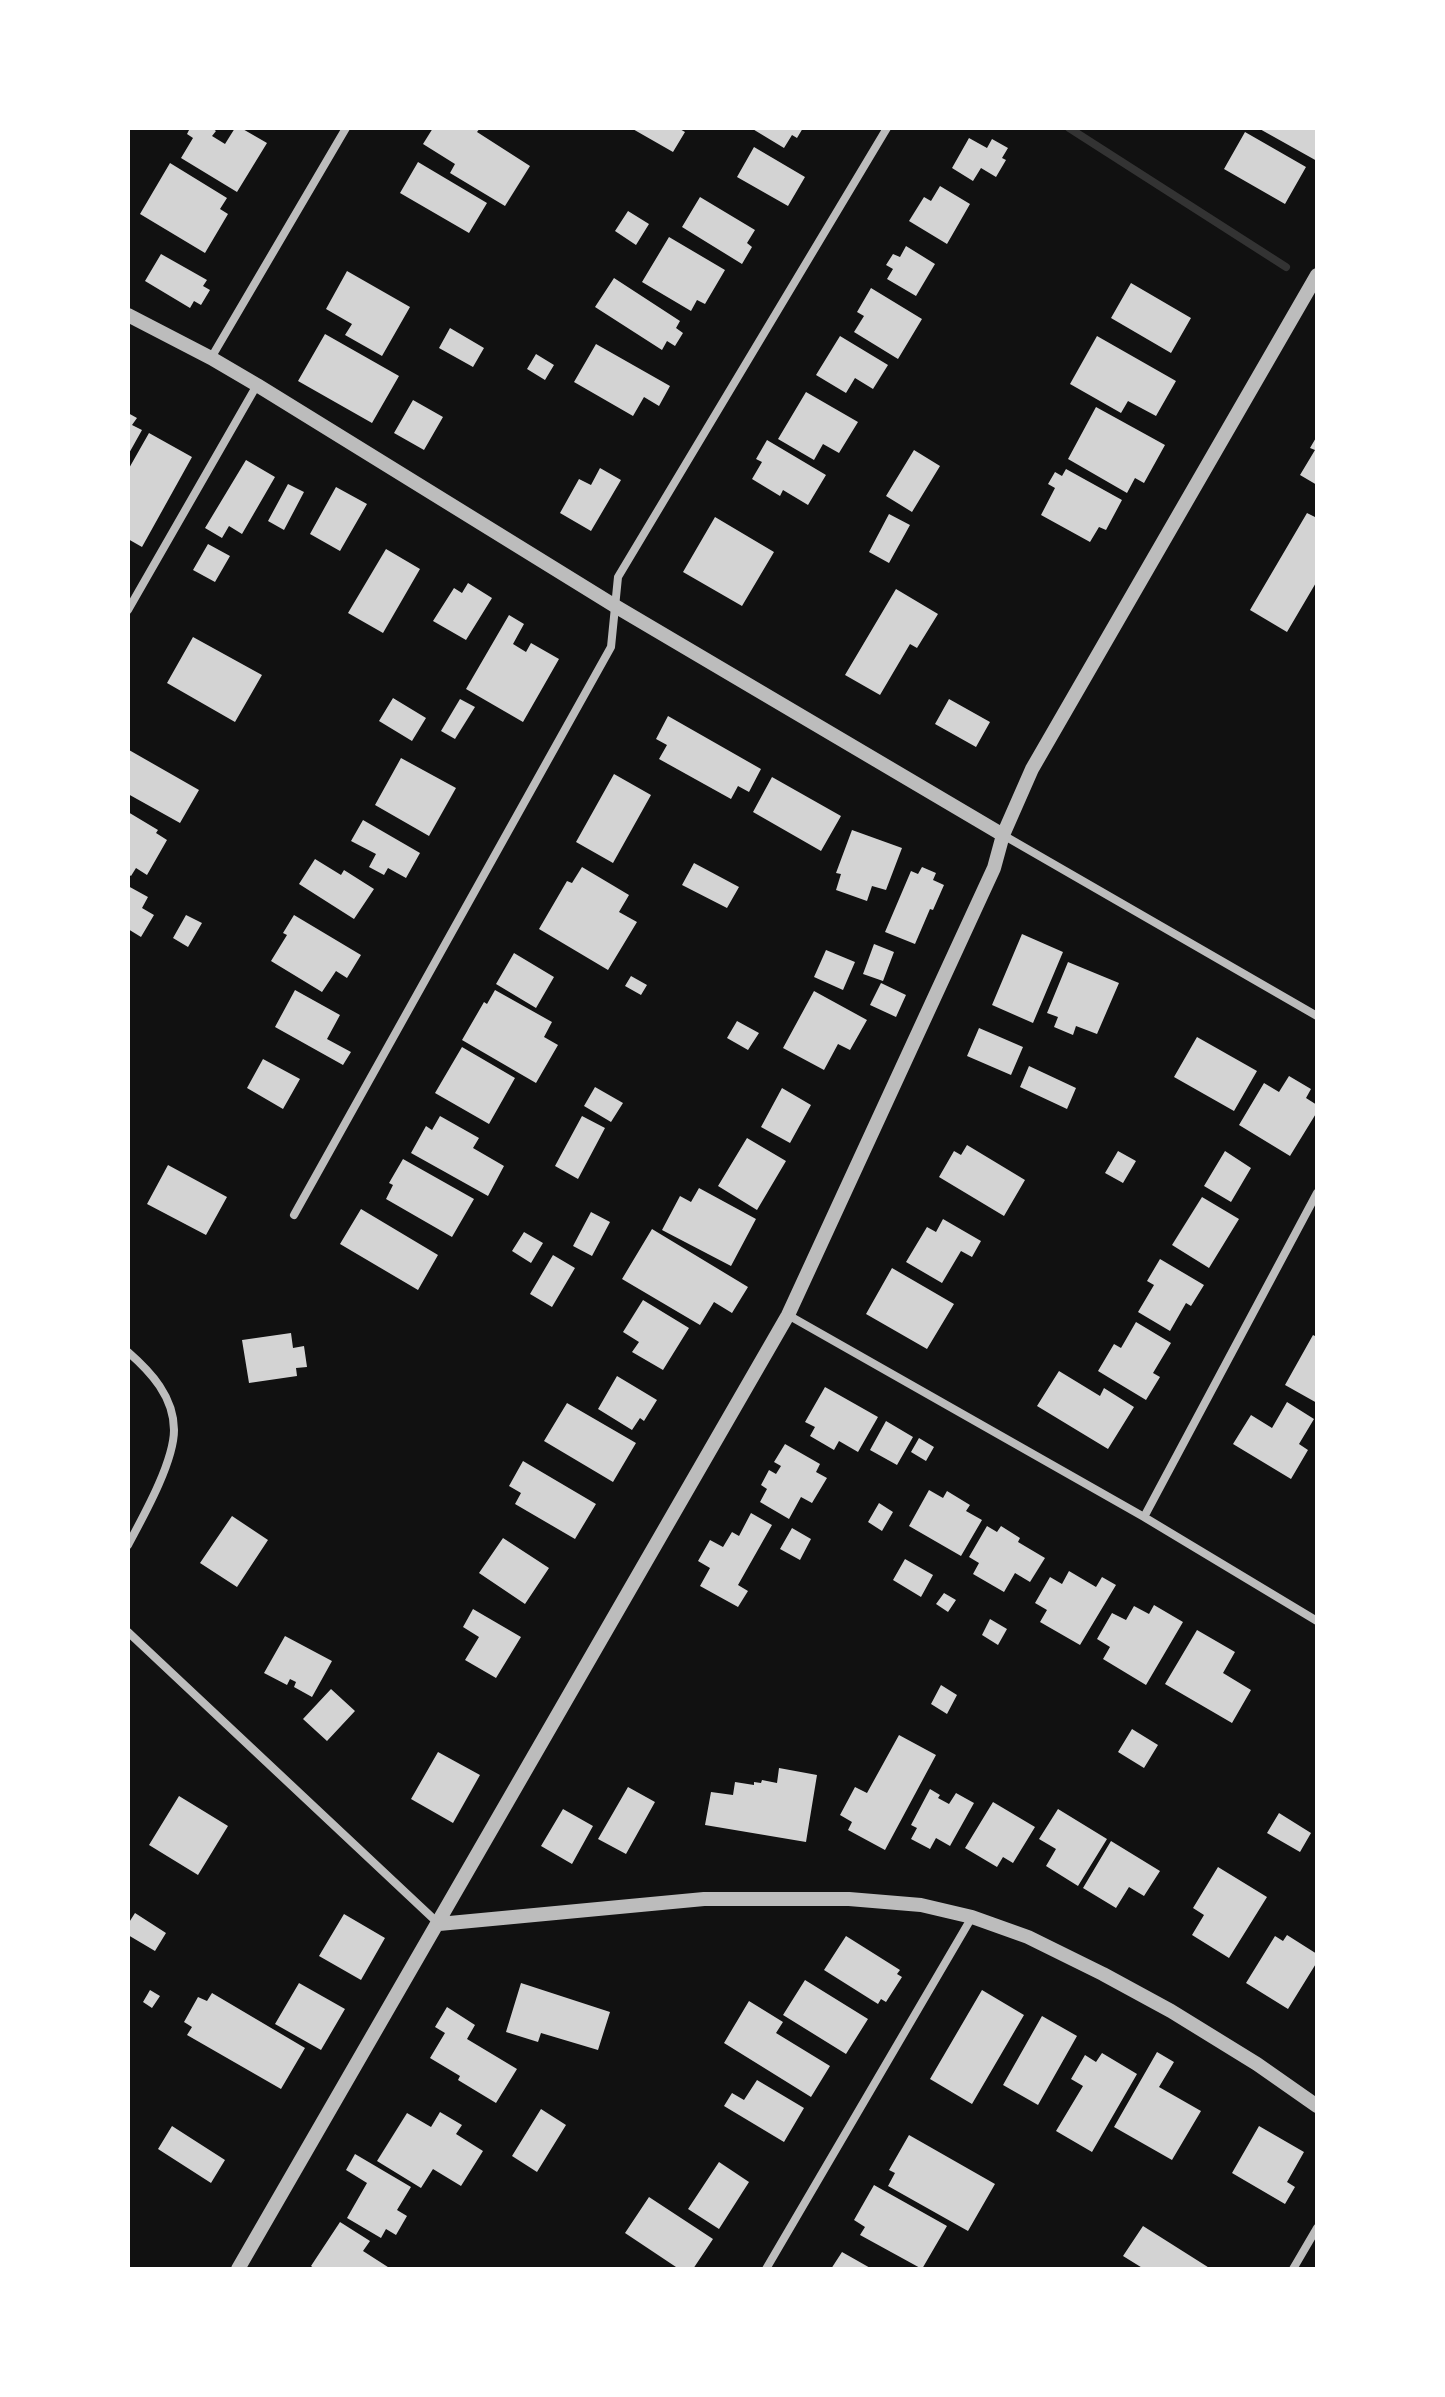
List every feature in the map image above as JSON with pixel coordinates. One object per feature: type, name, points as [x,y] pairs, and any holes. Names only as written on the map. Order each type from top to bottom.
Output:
[{"type":"street","points":[[211,358],[346,128]]},
{"type":"street","points":[[294,1215],[611,647],[618,577],[887,128]]},
{"type":"street","points":[[238,2269],[788,1315],[994,868],[1003,835],[1032,769],[1317,275]]},
{"type":"street","points":[[128,315],[257,385],[615,606],[1317,1016]]},
{"type":"street","points":[[128,610],[257,385]]},
{"type":"street","points":[[1144,1517],[1317,1193]]},
{"type":"street","points":[[788,1315],[1144,1517],[1317,1621]]},
{"type":"street","points":[[128,1352],[152,1374],[169,1403],[174,1430],[168,1458],[128,1545]]},
{"type":"street","points":[[128,1632],[439,1924],[704,1899],[849,1899],[921,1905],[972,1917],[1028,1937],[1103,1974],[1257,2064],[1317,2106]]},
{"type":"street","points":[[766,2269],[972,1917]]},
{"type":"street","points":[[1293,2269],[1317,2228]]},
{"type":"building","points":[[190,128],[212,128],[216,131],[212,136],[225,144],[235,128],[241,128],[267,143],[237,192],[181,158],[193,138],[187,134]]},
{"type":"building","points":[[433,128],[480,128],[477,132],[530,166],[505,206],[450,173],[455,164],[423,144]]},
{"type":"building","points":[[631,128],[678,128],[685,132],[673,152]]},
{"type":"building","points":[[751,128],[803,128],[797,138],[792,135],[784,148]]},
{"type":"building","points":[[1258,128],[1317,128],[1317,161]]},
{"type":"building","points":[[1245,132],[1306,167],[1285,204],[1224,169]]},
{"type":"building","points":[[969,138],[987,148],[992,139],[1008,148],[1002,158],[1006,160],[996,177],[981,168],[973,181],[952,168]]},
{"type":"building","points":[[754,147],[805,177],[788,206],[737,177]]},
{"type":"building","points":[[418,162],[487,203],[469,233],[400,193]]},
{"type":"building","points":[[170,163],[227,198],[220,209],[228,214],[205,253],[140,214]]},
{"type":"building","points":[[940,186],[970,204],[947,244],[909,221],[924,197],[931,201]]},
{"type":"building","points":[[700,197],[755,230],[747,243],[752,247],[742,264],[682,227]]},
{"type":"building","points":[[628,211],[649,224],[636,245],[615,231]]},
{"type":"building","points":[[669,237],[725,270],[705,304],[697,300],[691,311],[642,282]]},
{"type":"building","points":[[906,246],[935,264],[916,296],[887,279],[893,269],[886,265],[893,254],[900,257]]},
{"type":"building","points":[[161,254],[207,280],[203,286],[210,290],[201,305],[194,301],[190,308],[145,281]]},
{"type":"building","points":[[347,271],[410,307],[382,356],[345,335],[352,324],[326,309]]},
{"type":"building","points":[[614,278],[680,321],[676,328],[683,333],[675,346],[667,341],[662,350],[595,307]]},
{"type":"building","points":[[1131,283],[1191,318],[1171,353],[1111,318]]},
{"type":"building","points":[[871,288],[922,319],[898,359],[854,332],[864,316],[857,312]]},
{"type":"building","points":[[450,328],[484,348],[473,367],[439,348]]},
{"type":"building","points":[[325,334],[399,376],[372,423],[298,381]]},
{"type":"building","points":[[840,336],[888,365],[873,389],[855,378],[846,393],[816,375]]},
{"type":"building","points":[[1097,336],[1176,381],[1156,416],[1128,401],[1121,413],[1070,384]]},
{"type":"building","points":[[596,344],[670,386],[659,406],[644,397],[633,416],[574,382]]},
{"type":"building","points":[[536,354],[554,365],[545,380],[527,369]]},
{"type":"building","points":[[806,392],[858,422],[839,453],[823,444],[814,460],[778,439]]},
{"type":"building","points":[[413,400],[443,417],[424,450],[394,433]]},
{"type":"building","points":[[1096,407],[1165,445],[1144,483],[1135,478],[1127,493],[1068,459]]},
{"type":"building","points":[[128,413],[137,418],[132,425],[142,430],[128,455]]},
{"type":"building","points":[[149,433],[192,457],[142,547],[128,539],[128,470]]},
{"type":"building","points":[[1317,436],[1317,485],[1300,475],[1315,450],[1310,448]]},
{"type":"building","points":[[767,440],[826,475],[808,505],[783,490],[780,496],[752,479],[762,462],[756,459]]},
{"type":"building","points":[[914,450],[940,466],[912,512],[886,496]]},
{"type":"building","points":[[246,460],[275,477],[242,534],[229,526],[222,538],[205,528]]},
{"type":"building","points":[[600,468],[621,480],[591,531],[560,513],[579,479],[591,485]]},
{"type":"building","points":[[1066,469],[1122,500],[1106,530],[1099,527],[1090,542],[1041,515],[1055,488],[1048,484],[1055,472],[1062,476]]},
{"type":"building","points":[[288,484],[304,492],[284,530],[268,521]]},
{"type":"building","points":[[336,487],[367,504],[340,551],[310,534]]},
{"type":"building","points":[[1307,513],[1317,518],[1317,581],[1287,632],[1250,610]]},
{"type":"building","points":[[889,514],[910,525],[889,563],[869,552]]},
{"type":"building","points":[[715,517],[774,552],[742,606],[683,572]]},
{"type":"building","points":[[208,544],[230,556],[215,582],[193,570]]},
{"type":"building","points":[[386,549],[420,569],[383,633],[348,613]]},
{"type":"building","points":[[468,583],[492,598],[466,640],[433,621],[454,588],[462,593]]},
{"type":"building","points":[[896,589],[938,614],[917,648],[910,644],[880,695],[845,675]]},
{"type":"building","points":[[509,615],[524,624],[513,644],[526,652],[531,643],[559,659],[523,722],[466,689]]},
{"type":"building","points":[[193,637],[262,675],[235,722],[167,683]]},
{"type":"building","points":[[393,698],[426,718],[412,741],[379,721]]},
{"type":"building","points":[[460,699],[475,707],[455,739],[441,731]]},
{"type":"building","points":[[949,699],[990,722],[976,747],[935,724]]},
{"type":"building","points":[[668,716],[761,769],[749,792],[738,786],[731,799],[659,759],[667,745],[656,739]]},
{"type":"building","points":[[129,750],[199,790],[180,823],[128,794]]},
{"type":"building","points":[[401,758],[456,788],[429,836],[375,805]]},
{"type":"building","points":[[614,774],[651,795],[613,863],[576,842]]},
{"type":"building","points":[[772,777],[841,816],[821,851],[753,812]]},
{"type":"building","points":[[128,812],[158,830],[156,833],[167,840],[147,875],[136,868],[131,876],[128,874]]},
{"type":"building","points":[[363,820],[420,853],[406,878],[388,868],[384,875],[369,867],[376,854],[351,841]]},
{"type":"building","points":[[852,830],[902,848],[886,890],[872,886],[867,901],[836,890],[841,874],[836,873]]},
{"type":"building","points":[[315,859],[341,875],[344,870],[374,889],[354,919],[299,884]]},
{"type":"building","points":[[694,863],[739,887],[727,908],[682,885]]},
{"type":"building","points":[[582,867],[629,895],[619,912],[637,922],[608,970],[539,929],[567,881],[572,883]]},
{"type":"building","points":[[922,867],[936,873],[933,880],[944,885],[915,944],[885,932],[911,871],[918,874]]},
{"type":"building","points":[[128,886],[148,897],[142,908],[154,915],[141,937],[128,929]]},
{"type":"building","points":[[186,915],[202,923],[188,947],[173,938]]},
{"type":"building","points":[[294,915],[361,955],[347,978],[336,971],[322,992],[271,961],[287,935],[283,933]]},
{"type":"building","points":[[1022,934],[1063,952],[1033,1023],[992,1005]]},
{"type":"building","points":[[874,944],[894,952],[883,981],[863,974]]},
{"type":"building","points":[[826,950],[855,962],[843,990],[814,977]]},
{"type":"building","points":[[514,953],[554,977],[536,1008],[496,984]]},
{"type":"building","points":[[1068,962],[1119,983],[1097,1034],[1076,1026],[1073,1035],[1054,1027],[1058,1017],[1047,1013]]},
{"type":"building","points":[[631,976],[647,985],[641,995],[625,986]]},
{"type":"building","points":[[881,983],[906,995],[896,1017],[870,1005]]},
{"type":"building","points":[[295,990],[340,1015],[327,1039],[351,1052],[343,1065],[275,1027]]},
{"type":"building","points":[[495,990],[552,1022],[544,1037],[558,1045],[536,1083],[462,1040],[484,1002],[487,1004]]},
{"type":"building","points":[[814,991],[867,1020],[850,1050],[838,1044],[824,1070],[783,1048]]},
{"type":"building","points":[[737,1021],[759,1033],[748,1050],[727,1038]]},
{"type":"building","points":[[979,1028],[1023,1047],[1011,1075],[967,1056]]},
{"type":"building","points":[[1197,1037],[1257,1071],[1234,1111],[1174,1077]]},
{"type":"building","points":[[462,1047],[515,1078],[489,1124],[435,1093]]},
{"type":"building","points":[[263,1059],[300,1079],[283,1109],[247,1088]]},
{"type":"building","points":[[1029,1066],[1076,1088],[1067,1109],[1020,1087]]},
{"type":"building","points":[[1289,1076],[1311,1089],[1306,1098],[1317,1105],[1317,1112],[1290,1156],[1239,1125],[1264,1083],[1279,1092]]},
{"type":"building","points":[[595,1087],[623,1103],[611,1122],[584,1106]]},
{"type":"building","points":[[782,1088],[811,1105],[790,1143],[761,1127]]},
{"type":"building","points":[[440,1116],[479,1138],[473,1148],[504,1166],[488,1196],[411,1153],[426,1126],[432,1130]]},
{"type":"building","points":[[582,1116],[605,1128],[578,1179],[555,1166]]},
{"type":"building","points":[[747,1138],[786,1161],[757,1210],[718,1186]]},
{"type":"building","points":[[967,1145],[1025,1180],[1004,1216],[939,1177],[954,1151],[961,1155]]},
{"type":"building","points":[[1118,1151],[1136,1161],[1123,1183],[1105,1173]]},
{"type":"building","points":[[1225,1151],[1251,1168],[1231,1202],[1204,1186]]},
{"type":"building","points":[[403,1159],[474,1199],[452,1237],[386,1199],[393,1185],[389,1183]]},
{"type":"building","points":[[168,1165],[227,1197],[206,1235],[147,1204]]},
{"type":"building","points":[[699,1188],[756,1219],[731,1266],[662,1230],[680,1196],[691,1202]]},
{"type":"building","points":[[1202,1197],[1239,1219],[1209,1268],[1172,1245]]},
{"type":"building","points":[[361,1209],[438,1255],[418,1290],[340,1244]]},
{"type":"building","points":[[591,1212],[610,1222],[592,1256],[573,1246]]},
{"type":"building","points":[[943,1219],[981,1241],[972,1257],[961,1251],[942,1283],[906,1262],[927,1227],[936,1232]]},
{"type":"building","points":[[652,1229],[748,1287],[732,1313],[714,1302],[700,1325],[622,1279]]},
{"type":"building","points":[[524,1232],[543,1243],[531,1263],[512,1251]]},
{"type":"building","points":[[553,1255],[575,1268],[552,1307],[530,1294]]},
{"type":"building","points":[[1160,1259],[1204,1285],[1191,1306],[1186,1303],[1170,1331],[1138,1312],[1154,1285],[1147,1281]]},
{"type":"building","points":[[892,1268],[954,1304],[927,1349],[866,1314]]},
{"type":"building","points":[[643,1300],[689,1328],[663,1370],[632,1352],[639,1342],[623,1332]]},
{"type":"building","points":[[1136,1322],[1171,1343],[1153,1373],[1160,1377],[1146,1400],[1098,1371],[1114,1344],[1121,1348]]},
{"type":"building","points":[[291,1333],[293,1348],[304,1346],[307,1367],[296,1368],[297,1376],[249,1383],[242,1340]]},
{"type":"building","points":[[1313,1335],[1317,1337],[1317,1403],[1285,1385]]},
{"type":"building","points":[[1059,1371],[1100,1396],[1104,1388],[1134,1407],[1108,1449],[1037,1406]]},
{"type":"building","points":[[617,1376],[657,1400],[644,1421],[640,1418],[632,1430],[598,1409]]},
{"type":"building","points":[[825,1387],[878,1417],[858,1452],[839,1441],[834,1450],[810,1436],[815,1427],[805,1422]]},
{"type":"building","points":[[1287,1402],[1314,1419],[1299,1444],[1308,1450],[1291,1479],[1233,1444],[1251,1415],[1272,1428]]},
{"type":"building","points":[[567,1403],[636,1443],[613,1482],[544,1441]]},
{"type":"building","points":[[886,1421],[913,1437],[897,1465],[870,1450]]},
{"type":"building","points":[[919,1438],[934,1447],[926,1461],[911,1452]]},
{"type":"building","points":[[785,1444],[820,1464],[816,1472],[827,1478],[812,1503],[801,1497],[789,1519],[760,1502],[767,1489],[761,1485],[769,1470],[776,1474],[781,1466],[774,1462]]},
{"type":"building","points":[[523,1461],[596,1504],[575,1539],[515,1504],[521,1493],[509,1486]]},
{"type":"building","points":[[929,1490],[943,1498],[947,1491],[970,1505],[966,1511],[982,1520],[961,1556],[909,1526]]},
{"type":"building","points":[[879,1503],[893,1512],[882,1531],[868,1522]]},
{"type":"building","points":[[751,1513],[772,1525],[738,1585],[748,1591],[738,1607],[700,1586],[710,1568],[698,1561],[710,1540],[723,1547],[732,1532],[739,1536]]},
{"type":"building","points":[[232,1516],[268,1540],[237,1587],[200,1563]]},
{"type":"building","points":[[987,1526],[997,1532],[1001,1526],[1020,1538],[1018,1542],[1045,1558],[1030,1582],[1015,1573],[1004,1592],[973,1574],[979,1563],[969,1557]]},
{"type":"building","points":[[792,1528],[811,1539],[800,1560],[780,1549]]},
{"type":"building","points":[[503,1538],[549,1568],[525,1604],[479,1573]]},
{"type":"building","points":[[905,1559],[933,1575],[921,1597],[893,1580]]},
{"type":"building","points":[[1069,1571],[1096,1587],[1102,1577],[1116,1585],[1080,1645],[1040,1622],[1047,1610],[1035,1603],[1050,1577],[1062,1584]]},
{"type":"building","points":[[944,1593],[956,1600],[948,1612],[936,1604]]},
{"type":"building","points":[[1154,1605],[1183,1622],[1146,1685],[1103,1659],[1110,1647],[1097,1639],[1112,1613],[1126,1620],[1134,1606],[1149,1614]]},
{"type":"building","points":[[473,1609],[521,1637],[496,1678],[465,1660],[479,1637],[463,1627]]},
{"type":"building","points":[[990,1619],[1007,1629],[998,1645],[982,1635]]},
{"type":"building","points":[[1197,1630],[1235,1652],[1223,1673],[1251,1690],[1232,1723],[1165,1684]]},
{"type":"building","points":[[285,1636],[332,1661],[312,1697],[294,1687],[296,1682],[290,1679],[287,1685],[264,1673]]},
{"type":"building","points":[[941,1685],[957,1695],[947,1714],[931,1704]]},
{"type":"building","points":[[331,1689],[355,1711],[327,1741],[303,1719]]},
{"type":"building","points":[[1132,1729],[1158,1745],[1144,1768],[1118,1752]]},
{"type":"building","points":[[899,1735],[936,1755],[885,1850],[848,1830],[852,1822],[840,1815],[855,1787],[867,1793]]},
{"type":"building","points":[[438,1752],[480,1775],[453,1823],[411,1799]]},
{"type":"building","points":[[779,1768],[817,1775],[806,1842],[705,1825],[711,1792],[733,1795],[735,1782],[754,1785],[754,1782],[761,1783],[762,1780],[777,1783]]},
{"type":"building","points":[[628,1787],[655,1802],[626,1854],[598,1839]]},
{"type":"building","points":[[930,1789],[949,1804],[956,1793],[974,1803],[950,1846],[936,1838],[930,1849],[911,1839],[917,1828],[911,1825]]},
{"type":"building","points":[[179,1796],[228,1826],[198,1875],[149,1845]]},
{"type":"building","points":[[993,1802],[1035,1827],[1013,1863],[1003,1857],[997,1867],[965,1848]]},
{"type":"building","points":[[563,1809],[593,1826],[572,1864],[541,1846]]},
{"type":"building","points":[[1058,1809],[1107,1839],[1078,1886],[1046,1866],[1056,1849],[1039,1839]]},
{"type":"building","points":[[1279,1813],[1311,1833],[1300,1852],[1267,1833]]},
{"type":"building","points":[[1111,1841],[1160,1871],[1144,1896],[1129,1887],[1116,1908],[1083,1888]]},
{"type":"building","points":[[1218,1867],[1267,1897],[1229,1958],[1192,1935],[1204,1915],[1193,1908]]},
{"type":"building","points":[[135,1913],[166,1933],[155,1951],[128,1935],[128,1924]]},
{"type":"building","points":[[344,1914],[385,1938],[361,1980],[319,1956]]},
{"type":"building","points":[[1287,1935],[1317,1954],[1317,1962],[1288,2009],[1246,1983],[1275,1936],[1283,1941]]},
{"type":"building","points":[[846,1936],[900,1970],[897,1974],[902,1977],[886,2002],[881,1999],[878,2004],[824,1970]]},
{"type":"building","points":[[805,1980],[868,2019],[846,2054],[783,2015]]},
{"type":"building","points":[[299,1983],[345,2009],[321,2050],[275,2024]]},
{"type":"building","points":[[521,1983],[610,2012],[598,2050],[541,2033],[538,2042],[506,2032]]},
{"type":"building","points":[[150,1990],[160,1996],[152,2008],[143,2002]]},
{"type":"building","points":[[982,1990],[1024,2015],[972,2104],[930,2079]]},
{"type":"building","points":[[212,1993],[305,2048],[281,2089],[187,2035],[192,2027],[184,2022],[198,1997],[207,2001]]},
{"type":"building","points":[[749,2001],[783,2022],[776,2033],[830,2066],[811,2097],[724,2043]]},
{"type":"building","points":[[447,2007],[475,2025],[467,2039],[517,2069],[496,2103],[458,2080],[460,2076],[430,2058],[445,2033],[435,2027]]},
{"type":"building","points":[[1042,2016],[1077,2036],[1038,2105],[1003,2085]]},
{"type":"building","points":[[1157,2052],[1174,2062],[1159,2087],[1201,2111],[1172,2160],[1114,2127]]},
{"type":"building","points":[[1102,2053],[1137,2074],[1092,2152],[1056,2131],[1083,2086],[1071,2079],[1085,2055],[1096,2062]]},
{"type":"building","points":[[757,2080],[804,2108],[784,2142],[724,2106],[732,2093],[744,2100]]},
{"type":"building","points":[[541,2109],[566,2125],[537,2172],[512,2156]]},
{"type":"building","points":[[440,2112],[462,2125],[456,2134],[483,2151],[461,2186],[433,2169],[421,2188],[377,2161],[407,2113],[431,2127]]},
{"type":"building","points":[[172,2126],[225,2160],[211,2183],[158,2149]]},
{"type":"building","points":[[1259,2126],[1304,2152],[1287,2182],[1295,2187],[1285,2204],[1232,2173]]},
{"type":"building","points":[[909,2135],[995,2184],[968,2231],[888,2186],[895,2173],[889,2170]]},
{"type":"building","points":[[355,2154],[411,2187],[397,2210],[407,2216],[396,2235],[386,2229],[381,2238],[347,2218],[367,2183],[346,2170]]},
{"type":"building","points":[[719,2162],[749,2182],[719,2229],[688,2209]]},
{"type":"building","points":[[874,2185],[947,2226],[922,2269],[860,2235],[865,2227],[854,2220]]},
{"type":"building","points":[[649,2197],[713,2239],[693,2269],[679,2269],[625,2233]]},
{"type":"building","points":[[340,2222],[370,2241],[363,2251],[391,2269],[315,2269],[311,2266]]},
{"type":"building","points":[[1143,2226],[1211,2269],[1144,2269],[1123,2256]]},
{"type":"building","points":[[842,2252],[872,2269],[831,2269]]},
{"type":"waterway","points":[[1069,128],[1286,267]]}]
